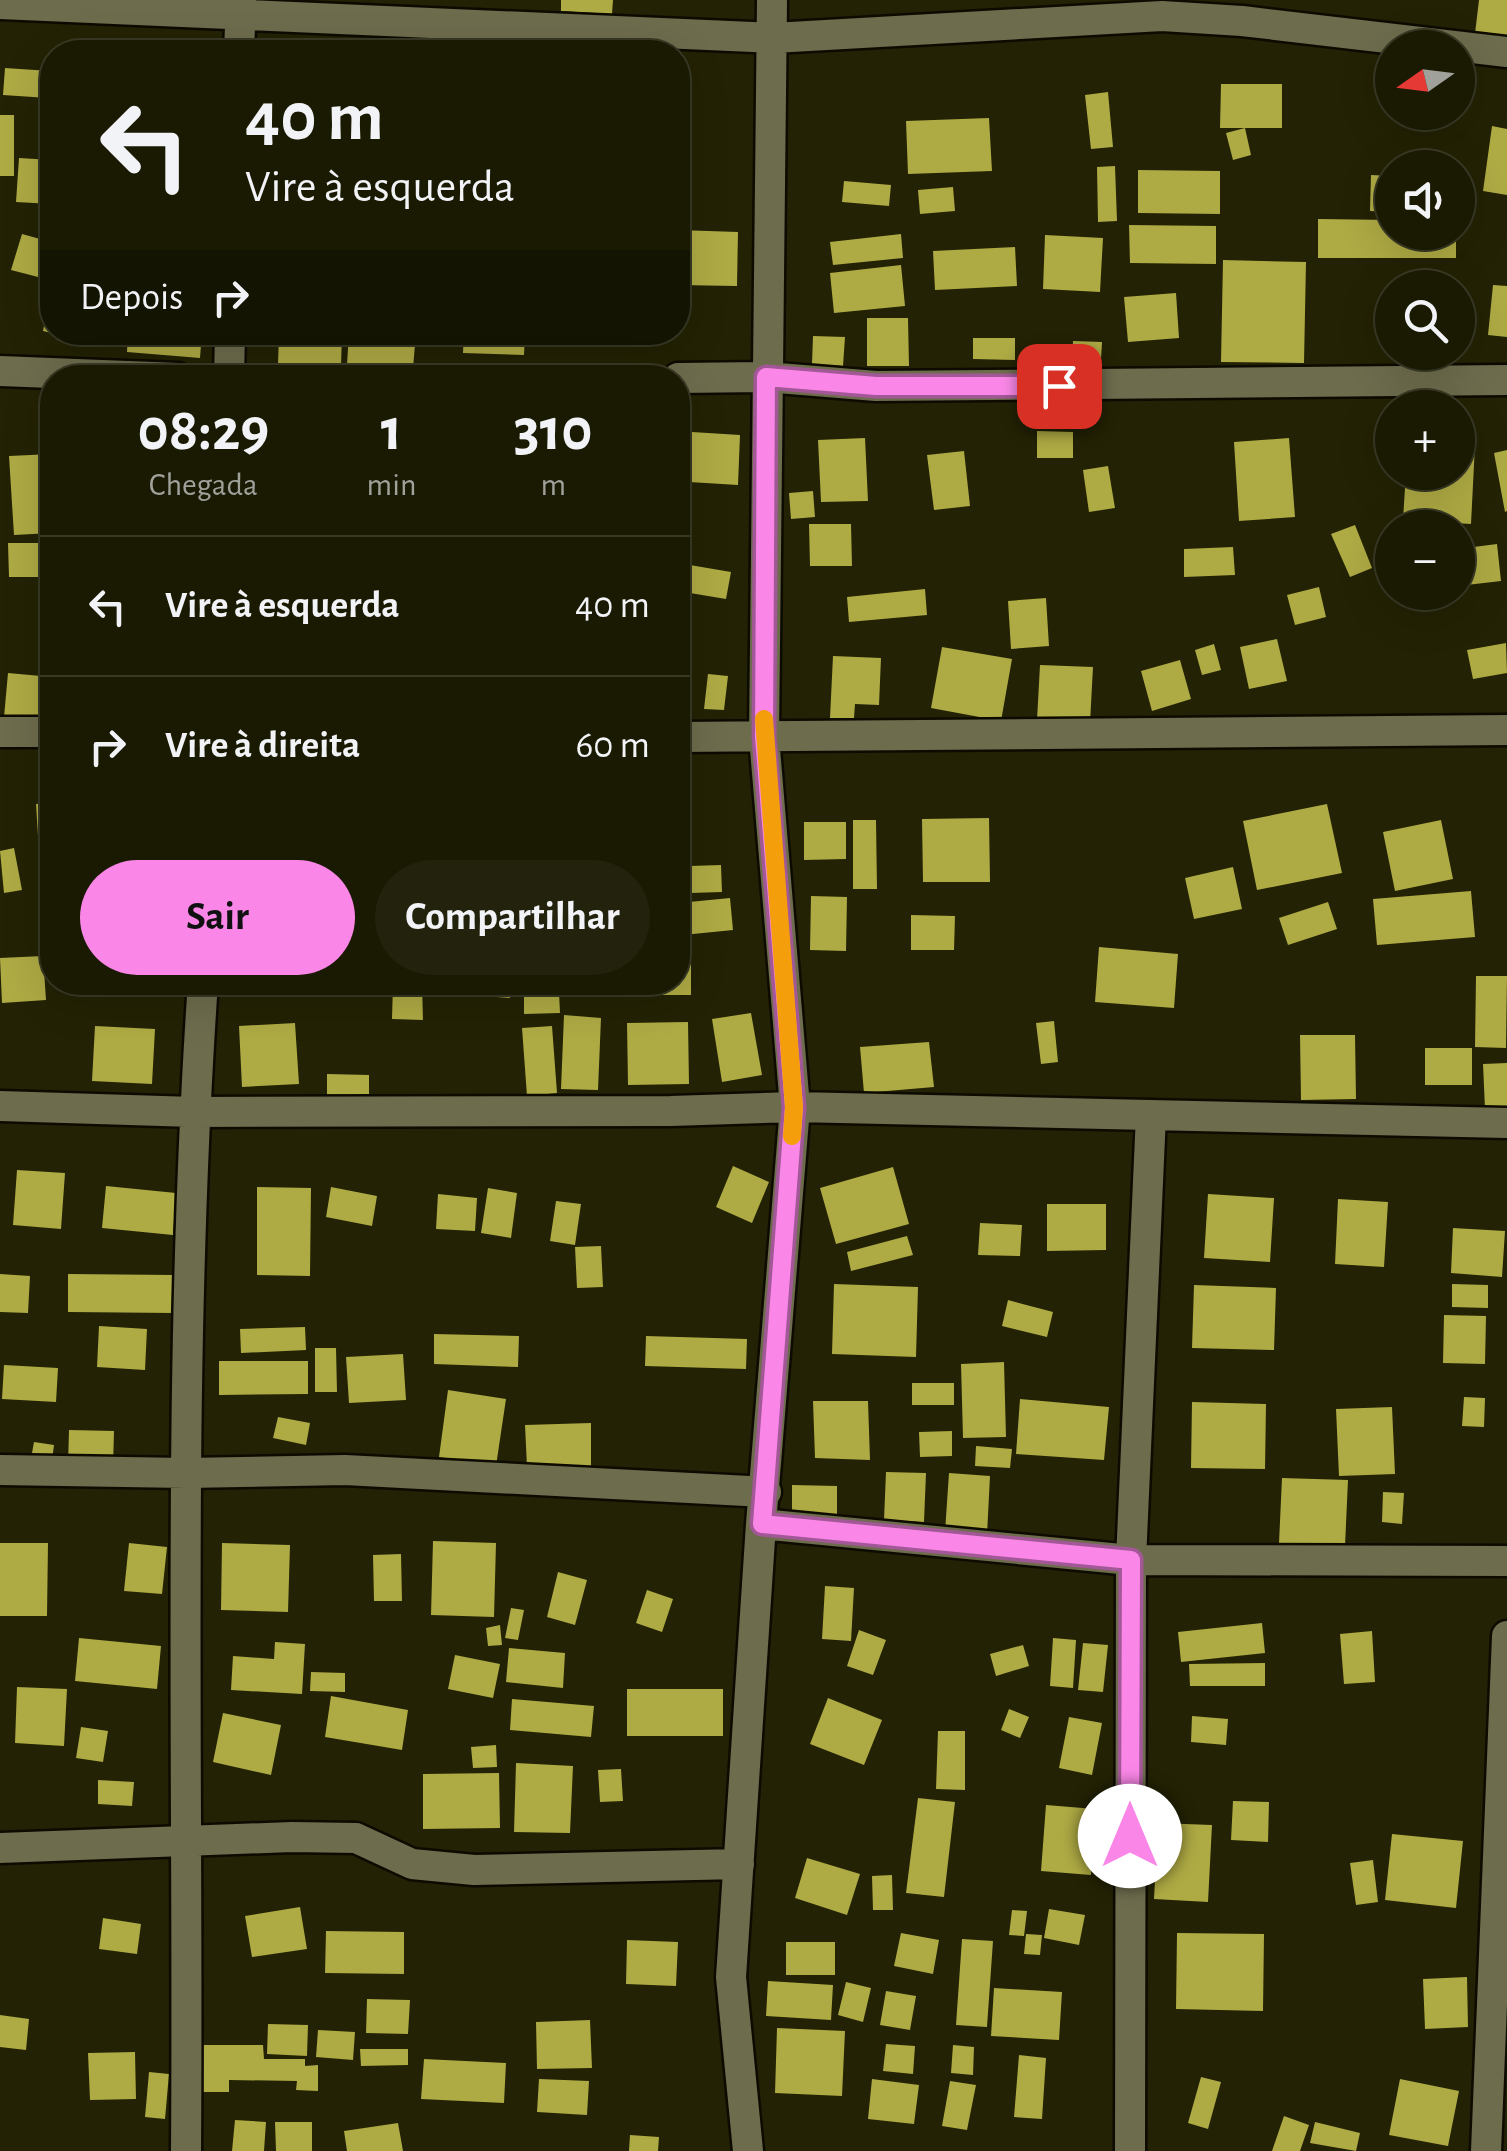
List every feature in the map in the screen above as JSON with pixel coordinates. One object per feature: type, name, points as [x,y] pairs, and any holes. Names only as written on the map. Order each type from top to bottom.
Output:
[{"type":"street","points":[[748,2151],[731,1977],[794,1107],[764,737],[772,0]]},
{"type":"street","points":[[0,4],[240,8],[773,38],[1162,16],[1242,21],[1507,52]]},
{"type":"street","points":[[239,40],[240,8]]},
{"type":"street","points":[[0,371],[40,373]]},
{"type":"street","points":[[690,378],[766,377],[876,386],[1507,380]]},
{"type":"street","points":[[690,737],[1507,730]]},
{"type":"street","points":[[0,732],[40,732]]},
{"type":"street","points":[[186,2151],[186,1473],[194,1112],[202,995]]},
{"type":"street","points":[[0,1106],[194,1112],[794,1107],[1507,1123]]},
{"type":"street","points":[[1130,2151],[1131,1560],[1151,1115]]},
{"type":"street","points":[[0,1470],[345,1470],[766,1492]]},
{"type":"street","points":[[762,1524],[1131,1560],[1507,1561]]},
{"type":"street","points":[[1486,2151],[1507,1636]]},
{"type":"street","points":[[0,1848],[356,1838],[412,1864],[474,1870],[739,1864]]},
{"type":"building","points":[[561,0],[613,0],[612,14],[561,11]]},
{"type":"building","points":[[1479,0],[1507,0],[1507,46],[1475,42]]},
{"type":"building","points":[[5,68],[40,70],[40,97],[3,95]]},
{"type":"building","points":[[1221,84],[1282,84],[1282,128],[1220,128]]},
{"type":"building","points":[[1108,92],[1113,147],[1091,149],[1085,95]]},
{"type":"building","points":[[0,115],[14,115],[14,176],[0,176]]},
{"type":"building","points":[[989,118],[992,171],[908,174],[906,121]]},
{"type":"building","points":[[1492,126],[1507,129],[1507,195],[1483,191]]},
{"type":"building","points":[[1245,128],[1251,155],[1233,160],[1226,133]]},
{"type":"building","points":[[19,158],[40,159],[40,203],[16,202]]},
{"type":"building","points":[[1115,166],[1117,221],[1098,222],[1097,167]]},
{"type":"building","points":[[1138,170],[1220,171],[1220,214],[1138,213]]},
{"type":"building","points":[[1371,175],[1375,175],[1375,211],[1370,211]]},
{"type":"building","points":[[844,181],[891,185],[889,206],[842,202]]},
{"type":"building","points":[[953,187],[955,211],[920,214],[918,190]]},
{"type":"building","points":[[1318,219],[1375,220],[1375,250],[1456,250],[1456,258],[1318,258]]},
{"type":"building","points":[[1129,225],[1216,226],[1216,264],[1130,263]]},
{"type":"building","points":[[690,230],[738,232],[737,286],[690,285]]},
{"type":"building","points":[[22,234],[40,239],[40,277],[11,270]]},
{"type":"building","points":[[901,234],[903,258],[833,265],[830,242]]},
{"type":"building","points":[[1045,235],[1103,238],[1100,292],[1043,289]]},
{"type":"building","points":[[1015,247],[1017,286],[935,290],[933,251]]},
{"type":"building","points":[[1223,260],[1306,262],[1304,363],[1221,362]]},
{"type":"building","points":[[901,265],[905,306],[834,313],[830,273]]},
{"type":"building","points":[[1493,285],[1507,286],[1507,337],[1488,335]]},
{"type":"building","points":[[1176,293],[1179,338],[1128,342],[1124,297]]},
{"type":"building","points":[[867,318],[908,318],[909,366],[867,366]]},
{"type":"building","points":[[813,336],[845,337],[843,366],[812,364]]},
{"type":"building","points":[[973,338],[1015,338],[1015,360],[973,359]]},
{"type":"building","points":[[1073,341],[1102,342],[1100,376],[1072,374]]},
{"type":"building","points":[[127,345],[201,345],[200,358],[127,352]]},
{"type":"building","points":[[279,345],[342,345],[341,365],[278,365]]},
{"type":"building","points":[[348,345],[415,345],[413,365],[347,365]]},
{"type":"building","points":[[463,345],[524,345],[524,355],[463,353]]},
{"type":"building","points":[[1037,431],[1073,432],[1073,458],[1037,458]]},
{"type":"building","points":[[692,432],[740,435],[738,485],[690,482]]},
{"type":"building","points":[[865,438],[868,501],[821,502],[818,440]]},
{"type":"building","points":[[1289,438],[1295,517],[1239,521],[1234,442]]},
{"type":"building","points":[[1507,450],[1507,511],[1505,512],[1494,453]]},
{"type":"building","points":[[964,451],[970,506],[934,510],[927,455]]},
{"type":"building","points":[[40,455],[40,534],[14,535],[9,456]]},
{"type":"building","points":[[1108,466],[1115,508],[1089,512],[1083,470]]},
{"type":"building","points":[[1405,490],[1473,490],[1472,510],[1404,510]]},
{"type":"building","points":[[813,491],[815,517],[791,519],[789,493]]},
{"type":"building","points":[[809,524],[851,524],[852,566],[810,566]]},
{"type":"building","points":[[1355,525],[1372,568],[1350,577],[1331,534]]},
{"type":"building","points":[[8,543],[40,543],[40,577],[9,577]]},
{"type":"building","points":[[1497,544],[1501,581],[1475,584],[1475,547]]},
{"type":"building","points":[[1233,547],[1235,575],[1184,577],[1184,549]]},
{"type":"building","points":[[690,565],[731,572],[726,599],[690,593]]},
{"type":"building","points":[[1319,587],[1326,617],[1295,625],[1287,595]]},
{"type":"building","points":[[925,589],[927,615],[849,622],[847,597]]},
{"type":"building","points":[[1046,598],[1049,646],[1011,649],[1008,601]]},
{"type":"building","points":[[1277,639],[1287,681],[1249,689],[1240,647]]},
{"type":"building","points":[[1506,643],[1507,673],[1473,679],[1467,650]]},
{"type":"building","points":[[1214,644],[1221,670],[1202,675],[1195,650]]},
{"type":"building","points":[[942,647],[1012,659],[1001,721],[931,708]]},
{"type":"building","points":[[833,656],[881,658],[879,705],[855,704],[854,718],[830,718]]},
{"type":"building","points":[[1180,660],[1191,699],[1152,711],[1141,671]]},
{"type":"building","points":[[1040,665],[1093,667],[1090,723],[1037,720]]},
{"type":"building","points":[[8,673],[40,676],[40,720],[4,717]]},
{"type":"building","points":[[708,674],[728,676],[724,710],[704,709]]},
{"type":"building","points":[[36,804],[40,804],[39,852]]},
{"type":"building","points":[[1327,804],[1342,873],[1257,890],[1243,821]]},
{"type":"building","points":[[989,818],[990,882],[923,882],[922,819]]},
{"type":"building","points":[[853,820],[876,820],[877,889],[853,889]]},
{"type":"building","points":[[1441,820],[1453,879],[1395,891],[1383,832]]},
{"type":"building","points":[[804,822],[846,822],[846,859],[804,860]]},
{"type":"building","points":[[14,848],[22,890],[4,893],[0,851]]},
{"type":"building","points":[[721,865],[722,892],[690,893],[690,866]]},
{"type":"building","points":[[1233,867],[1242,909],[1194,919],[1185,878]]},
{"type":"building","points":[[1471,891],[1475,937],[1377,945],[1373,899]]},
{"type":"building","points":[[811,896],[847,897],[846,951],[810,950]]},
{"type":"building","points":[[730,898],[733,930],[690,934],[690,902]]},
{"type":"building","points":[[1328,902],[1337,929],[1288,945],[1279,918]]},
{"type":"building","points":[[911,915],[955,916],[954,950],[911,950]]},
{"type":"building","points":[[1099,947],[1178,954],[1174,1008],[1095,1002]]},
{"type":"building","points":[[40,956],[40,995],[46,995],[46,1000],[2,1003],[0,958]]},
{"type":"building","points":[[1476,976],[1507,976],[1506,1048],[1475,1047]]},
{"type":"building","points":[[393,995],[422,995],[423,1020],[392,1019]]},
{"type":"building","points":[[524,995],[559,995],[560,1013],[524,1014]]},
{"type":"building","points":[[751,1013],[762,1075],[722,1082],[712,1019]]},
{"type":"building","points":[[564,1015],[601,1018],[598,1090],[561,1089]]},
{"type":"building","points":[[1054,1021],[1058,1062],[1041,1064],[1036,1023]]},
{"type":"building","points":[[688,1022],[689,1084],[628,1085],[627,1023]]},
{"type":"building","points":[[295,1023],[299,1084],[242,1087],[239,1026]]},
{"type":"building","points":[[95,1026],[155,1029],[152,1084],[92,1081]]},
{"type":"building","points":[[552,1026],[557,1093],[527,1096],[522,1028]]},
{"type":"building","points":[[1300,1035],[1355,1035],[1356,1099],[1301,1100]]},
{"type":"building","points":[[929,1042],[934,1087],[864,1093],[860,1047]]},
{"type":"building","points":[[1425,1048],[1472,1048],[1472,1085],[1425,1085]]},
{"type":"building","points":[[1507,1063],[1507,1108],[1485,1109],[1483,1064]]},
{"type":"building","points":[[327,1074],[369,1075],[369,1101],[327,1100]]},
{"type":"building","points":[[733,1166],[769,1182],[752,1223],[716,1207]]},
{"type":"building","points":[[893,1167],[909,1224],[836,1244],[820,1188]]},
{"type":"building","points":[[17,1170],[65,1173],[61,1229],[13,1225]]},
{"type":"building","points":[[106,1186],[176,1193],[173,1235],[102,1228]]},
{"type":"building","points":[[257,1187],[311,1188],[310,1276],[257,1275]]},
{"type":"building","points":[[331,1187],[377,1196],[372,1226],[326,1217]]},
{"type":"building","points":[[488,1188],[517,1193],[511,1238],[481,1233]]},
{"type":"building","points":[[438,1194],[477,1198],[475,1231],[436,1229]]},
{"type":"building","points":[[1208,1194],[1274,1198],[1270,1262],[1204,1258]]},
{"type":"building","points":[[1338,1199],[1388,1202],[1384,1267],[1335,1264]]},
{"type":"building","points":[[556,1201],[581,1204],[575,1245],[550,1241]]},
{"type":"building","points":[[1047,1204],[1106,1204],[1106,1250],[1047,1251]]},
{"type":"building","points":[[980,1223],[1022,1225],[1020,1256],[978,1255]]},
{"type":"building","points":[[1453,1228],[1505,1231],[1502,1277],[1451,1273]]},
{"type":"building","points":[[907,1236],[913,1255],[851,1271],[847,1252]]},
{"type":"building","points":[[601,1246],[603,1287],[577,1288],[575,1247]]},
{"type":"building","points":[[0,1274],[30,1276],[28,1313],[0,1312]]},
{"type":"building","points":[[68,1274],[174,1275],[174,1313],[68,1312]]},
{"type":"building","points":[[834,1284],[918,1287],[916,1357],[832,1354]]},
{"type":"building","points":[[1452,1284],[1488,1285],[1488,1308],[1452,1307]]},
{"type":"building","points":[[1194,1285],[1276,1288],[1274,1350],[1192,1348]]},
{"type":"building","points":[[1008,1300],[1053,1312],[1047,1337],[1002,1326]]},
{"type":"building","points":[[1444,1315],[1486,1316],[1485,1364],[1443,1363]]},
{"type":"building","points":[[99,1326],[147,1329],[145,1370],[97,1367]]},
{"type":"building","points":[[305,1327],[306,1350],[241,1353],[240,1329]]},
{"type":"building","points":[[434,1334],[519,1336],[518,1367],[434,1364]]},
{"type":"building","points":[[646,1336],[747,1339],[746,1369],[645,1366]]},
{"type":"building","points":[[315,1348],[336,1348],[337,1392],[315,1392]]},
{"type":"building","points":[[403,1354],[406,1400],[349,1403],[346,1357]]},
{"type":"building","points":[[219,1361],[308,1361],[308,1394],[219,1395]]},
{"type":"building","points":[[1004,1362],[1006,1437],[963,1438],[961,1364]]},
{"type":"building","points":[[4,1365],[58,1368],[56,1402],[2,1399]]},
{"type":"building","points":[[912,1383],[954,1383],[954,1405],[912,1405]]},
{"type":"building","points":[[448,1390],[506,1399],[496,1466],[439,1457]]},
{"type":"building","points":[[1464,1397],[1485,1398],[1484,1427],[1462,1426]]},
{"type":"building","points":[[1020,1399],[1109,1407],[1104,1460],[1016,1454]]},
{"type":"building","points":[[813,1401],[868,1401],[870,1460],[815,1458]]},
{"type":"building","points":[[1192,1402],[1266,1404],[1265,1469],[1191,1468]]},
{"type":"building","points":[[1392,1407],[1395,1474],[1339,1476],[1336,1409]]},
{"type":"building","points":[[278,1417],[310,1423],[306,1445],[273,1438]]},
{"type":"building","points":[[591,1423],[591,1466],[527,1467],[525,1425]]},
{"type":"building","points":[[69,1430],[114,1431],[113,1466],[68,1465]]},
{"type":"building","points":[[952,1431],[952,1456],[920,1457],[919,1432]]},
{"type":"building","points":[[34,1442],[54,1445],[51,1468],[30,1464]]},
{"type":"building","points":[[976,1446],[1012,1449],[1010,1468],[975,1466]]},
{"type":"building","points":[[886,1472],[926,1473],[924,1522],[884,1520]]},
{"type":"building","points":[[949,1473],[990,1476],[987,1535],[945,1532]]},
{"type":"building","points":[[1282,1478],[1348,1480],[1345,1546],[1279,1543]]},
{"type":"building","points":[[792,1485],[837,1486],[837,1516],[792,1515]]},
{"type":"building","points":[[1383,1492],[1404,1493],[1402,1524],[1382,1522]]},
{"type":"building","points":[[433,1541],[496,1543],[494,1617],[431,1615]]},
{"type":"building","points":[[0,1543],[48,1543],[47,1616],[0,1616]]},
{"type":"building","points":[[129,1543],[167,1547],[162,1594],[124,1591]]},
{"type":"building","points":[[222,1543],[290,1545],[288,1612],[221,1610]]},
{"type":"building","points":[[401,1554],[402,1601],[374,1601],[373,1555]]},
{"type":"building","points":[[558,1572],[587,1580],[575,1625],[547,1617]]},
{"type":"building","points":[[825,1586],[854,1588],[851,1641],[822,1639]]},
{"type":"building","points":[[647,1590],[673,1599],[662,1632],[636,1623]]},
{"type":"building","points":[[511,1608],[524,1610],[518,1640],[505,1638]]},
{"type":"building","points":[[1262,1623],[1265,1653],[1181,1662],[1178,1632]]},
{"type":"building","points":[[500,1625],[502,1645],[488,1646],[486,1628]]},
{"type":"building","points":[[859,1630],[886,1640],[873,1675],[847,1666]]},
{"type":"building","points":[[1372,1631],[1375,1682],[1344,1684],[1340,1634]]},
{"type":"building","points":[[79,1638],[161,1646],[157,1689],[75,1681]]},
{"type":"building","points":[[1053,1638],[1076,1640],[1073,1688],[1050,1686]]},
{"type":"building","points":[[275,1642],[305,1644],[302,1694],[231,1690],[233,1656],[274,1659]]},
{"type":"building","points":[[1083,1643],[1108,1645],[1103,1692],[1078,1690]]},
{"type":"building","points":[[1023,1645],[1029,1666],[996,1676],[990,1654]]},
{"type":"building","points":[[509,1648],[565,1653],[563,1688],[506,1682]]},
{"type":"building","points":[[455,1655],[500,1664],[493,1698],[448,1689]]},
{"type":"building","points":[[1265,1663],[1265,1686],[1190,1686],[1189,1664]]},
{"type":"building","points":[[311,1672],[345,1673],[345,1692],[310,1691]]},
{"type":"building","points":[[17,1687],[67,1689],[64,1746],[15,1743]]},
{"type":"building","points":[[627,1689],[723,1689],[723,1736],[627,1736]]},
{"type":"building","points":[[331,1696],[408,1710],[402,1750],[325,1737]]},
{"type":"building","points":[[828,1698],[882,1720],[864,1765],[810,1744]]},
{"type":"building","points":[[512,1699],[594,1706],[591,1737],[510,1730]]},
{"type":"building","points":[[1009,1709],[1029,1717],[1020,1738],[1001,1730]]},
{"type":"building","points":[[223,1713],[281,1725],[271,1775],[213,1762]]},
{"type":"building","points":[[1192,1716],[1228,1719],[1226,1745],[1191,1742]]},
{"type":"building","points":[[1069,1717],[1102,1723],[1092,1775],[1059,1768]]},
{"type":"building","points":[[81,1727],[108,1731],[103,1762],[76,1758]]},
{"type":"building","points":[[938,1731],[965,1731],[965,1790],[936,1789]]},
{"type":"building","points":[[496,1745],[497,1767],[473,1768],[471,1747]]},
{"type":"building","points":[[516,1763],[573,1766],[570,1833],[514,1832]]},
{"type":"building","points":[[621,1769],[623,1801],[600,1802],[598,1770]]},
{"type":"building","points":[[499,1773],[500,1828],[423,1829],[423,1774]]},
{"type":"building","points":[[98,1780],[134,1782],[132,1806],[98,1804]]},
{"type":"building","points":[[918,1798],[955,1802],[944,1897],[906,1893]]},
{"type":"building","points":[[1233,1801],[1269,1802],[1268,1842],[1231,1840]]},
{"type":"building","points":[[1046,1805],[1095,1809],[1091,1875],[1041,1871]]},
{"type":"building","points":[[1158,1823],[1212,1825],[1208,1902],[1154,1899]]},
{"type":"building","points":[[1392,1834],[1463,1841],[1456,1908],[1385,1900]]},
{"type":"building","points":[[1122,1848],[1123,1870],[1099,1871],[1099,1849]]},
{"type":"building","points":[[807,1858],[860,1874],[847,1915],[795,1898]]},
{"type":"building","points":[[1373,1860],[1378,1902],[1356,1905],[1350,1863]]},
{"type":"building","points":[[892,1875],[893,1910],[873,1910],[872,1876]]},
{"type":"building","points":[[300,1907],[307,1949],[252,1957],[245,1916]]},
{"type":"building","points":[[1049,1909],[1085,1915],[1079,1945],[1044,1938]]},
{"type":"building","points":[[1012,1910],[1027,1911],[1024,1936],[1009,1935]]},
{"type":"building","points":[[103,1918],[141,1924],[137,1954],[99,1949]]},
{"type":"building","points":[[326,1931],[404,1932],[404,1974],[325,1973]]},
{"type":"building","points":[[901,1933],[939,1940],[933,1974],[894,1966]]},
{"type":"building","points":[[1177,1933],[1264,1934],[1263,2011],[1176,2009]]},
{"type":"building","points":[[1026,1934],[1042,1935],[1040,1955],[1024,1954]]},
{"type":"building","points":[[962,1939],[993,1941],[987,2027],[956,2025]]},
{"type":"building","points":[[627,1940],[678,1942],[676,1986],[626,1984]]},
{"type":"building","points":[[786,1942],[835,1942],[835,1975],[786,1975]]},
{"type":"building","points":[[1467,1977],[1468,2027],[1425,2029],[1423,1979]]},
{"type":"building","points":[[768,1981],[833,1985],[831,2020],[766,2016]]},
{"type":"building","points":[[846,1982],[871,1988],[863,2022],[838,2015]]},
{"type":"building","points":[[994,1988],[1062,1992],[1059,2040],[991,2036]]},
{"type":"building","points":[[886,1991],[916,1996],[910,2030],[880,2025]]},
{"type":"building","points":[[367,1999],[410,2000],[408,2034],[366,2033]]},
{"type":"building","points":[[0,2015],[29,2019],[26,2050],[0,2047]]},
{"type":"building","points":[[590,2020],[592,2068],[537,2069],[536,2022]]},
{"type":"building","points":[[268,2024],[308,2025],[307,2056],[267,2054]]},
{"type":"building","points":[[777,2028],[845,2031],[842,2096],[775,2093]]},
{"type":"building","points":[[318,2030],[355,2032],[353,2060],[316,2057]]},
{"type":"building","points":[[886,2044],[915,2046],[913,2074],[883,2071]]},
{"type":"building","points":[[202,2045],[263,2045],[264,2059],[305,2059],[305,2066],[318,2065],[318,2091],[296,2090],[297,2081],[229,2080],[229,2092],[202,2092]]},
{"type":"building","points":[[953,2045],[974,2047],[973,2075],[951,2073]]},
{"type":"building","points":[[360,2049],[408,2049],[408,2065],[361,2066]]},
{"type":"building","points":[[135,2052],[136,2099],[90,2100],[88,2053]]},
{"type":"building","points":[[1019,2055],[1046,2058],[1042,2119],[1014,2117]]},
{"type":"building","points":[[424,2059],[506,2063],[504,2103],[421,2099]]},
{"type":"building","points":[[149,2072],[169,2074],[165,2119],[145,2117]]},
{"type":"building","points":[[1201,2077],[1221,2082],[1208,2129],[1188,2123]]},
{"type":"building","points":[[539,2079],[589,2081],[587,2115],[537,2112]]},
{"type":"building","points":[[872,2079],[919,2085],[914,2124],[868,2119]]},
{"type":"building","points":[[1400,2079],[1459,2091],[1448,2146],[1389,2135]]},
{"type":"building","points":[[950,2081],[976,2085],[967,2130],[942,2126]]},
{"type":"building","points":[[1284,2116],[1309,2125],[1300,2151],[1272,2151]]},
{"type":"building","points":[[235,2120],[266,2122],[264,2151],[232,2151]]},
{"type":"building","points":[[275,2122],[312,2122],[312,2151],[276,2151]]},
{"type":"building","points":[[1315,2122],[1360,2133],[1356,2151],[1310,2143]]},
{"type":"building","points":[[398,2123],[403,2151],[347,2151],[344,2131]]},
{"type":"building","points":[[630,2135],[659,2137],[658,2151],[629,2151]]},
{"type":"slow traffic","points":[[764,719],[794,1107],[792,1136]]},
{"type":"route","points":[[1059,386],[876,386],[766,377],[764,737],[794,1107],[762,1524],[1131,1560],[1130,1836]]}]
